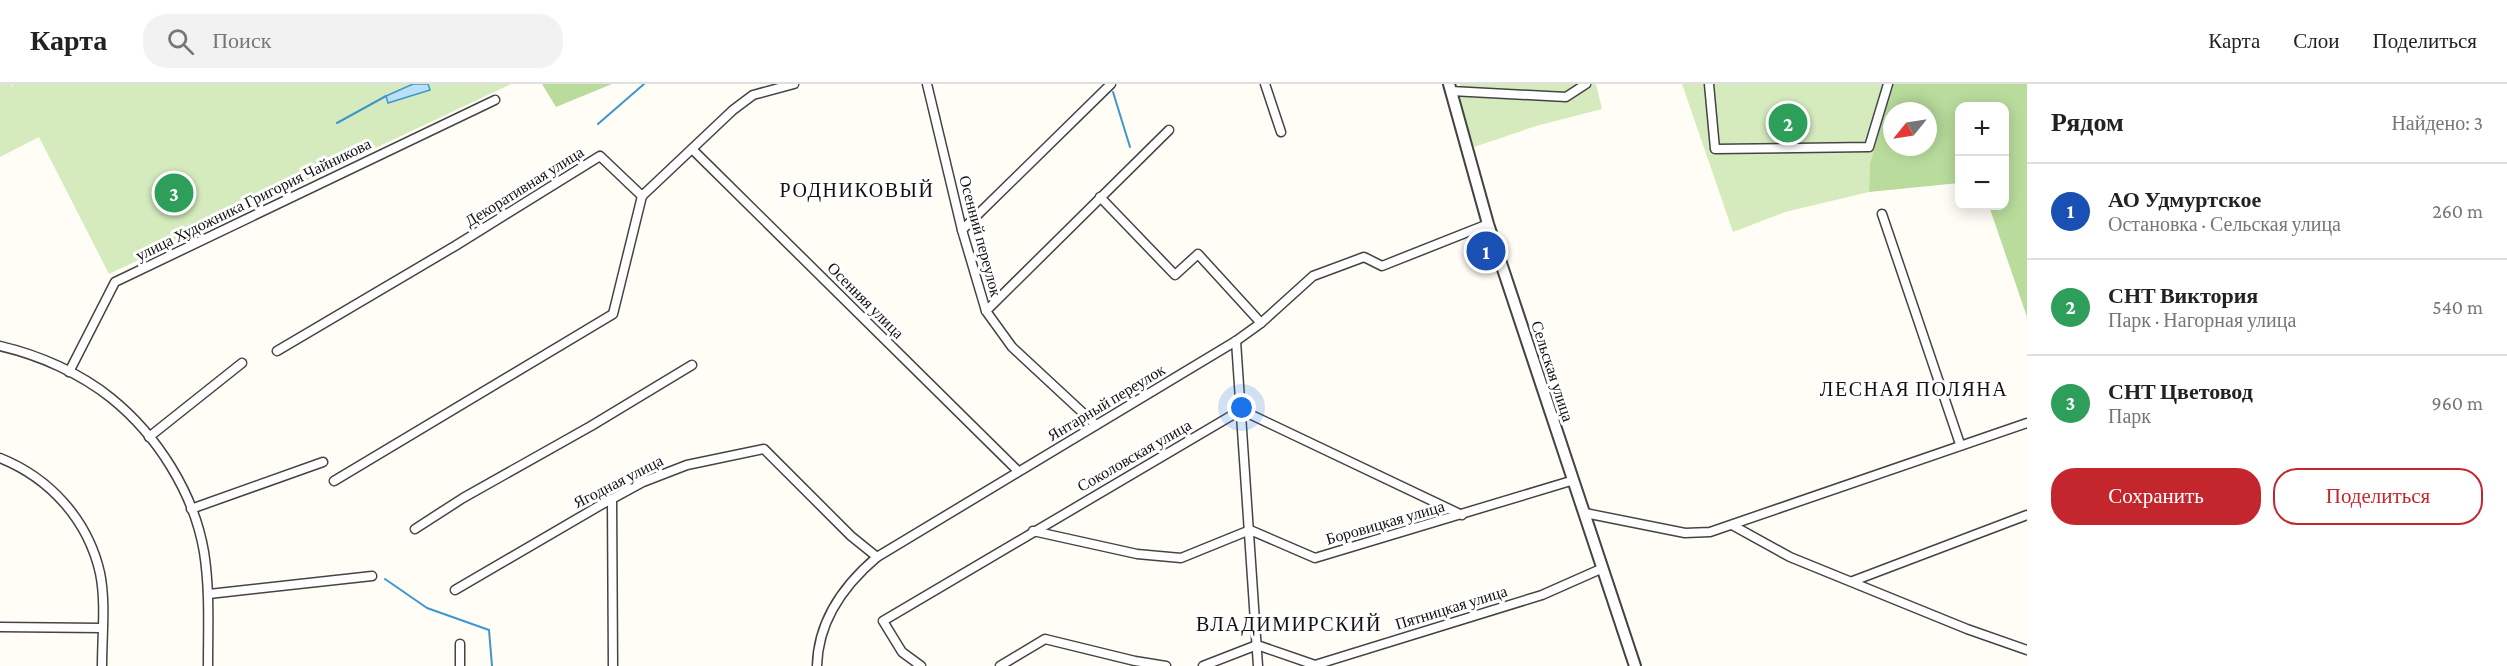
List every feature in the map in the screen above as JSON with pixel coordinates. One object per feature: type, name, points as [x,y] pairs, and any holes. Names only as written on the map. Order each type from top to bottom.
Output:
[{"type":"street","points":[[334,481],[613,314],[642,196],[733,110],[753,95],[794,84]]},
{"type":"street","name":"Осенний переулок","points":[[927,84],[962,231],[986,310],[1012,347],[1096,426]]},
{"type":"street","points":[[962,231],[1111,84]]},
{"type":"street","points":[[1264,84],[1281,132]]},
{"type":"street","points":[[1450,88],[1566,97],[1586,84]]},
{"type":"street","points":[[1709,84],[1715,149],[1869,147],[1888,84]]},
{"type":"street","name":"Сельская улица","points":[[1450,88],[1488,224],[1635,666]]},
{"type":"street","name":"улица Художника Григория Чайникова","points":[[69,372],[115,282],[495,100]]},
{"type":"street","points":[[986,310],[1169,130]]},
{"type":"street","name":"Осенняя улица","points":[[693,150],[1018,471]]},
{"type":"street","name":"Декоративная улица","points":[[277,351],[455,246],[600,156],[642,196]]},
{"type":"street","points":[[1101,197],[1175,275],[1198,254],[1261,323]]},
{"type":"street","points":[[1882,214],[1960,444]]},
{"type":"street","name":"Янтарный переулок","points":[[818,666],[818,651],[825,622],[838,598],[877,557],[1236,341],[1261,323],[1313,276],[1364,257],[1382,266],[1488,224]]},
{"type":"street","points":[[1236,341],[1258,666]]},
{"type":"street","points":[[0,346],[27,352],[69,372],[111,398],[149,437],[172,468],[191,509],[203,550],[208,594],[208,666]]},
{"type":"street","points":[[149,437],[242,363]]},
{"type":"street","points":[[415,529],[463,498],[692,365]]},
{"type":"street","points":[[1241,410],[1461,515]]},
{"type":"street","name":"Соколовская улица","points":[[921,666],[902,652],[884,621],[1241,410]]},
{"type":"street","points":[[1585,513],[1685,533],[1710,532],[1960,444],[2027,423]]},
{"type":"street","name":"Ягодная улица","points":[[455,590],[612,499],[674,469],[764,449],[851,536],[877,557]]},
{"type":"street","points":[[0,458],[36,477],[67,506],[82,526],[100,574],[102,666]]},
{"type":"street","points":[[191,509],[323,462]]},
{"type":"street","name":"Боровицкая улица","points":[[1250,530],[1315,558],[1574,480]]},
{"type":"street","points":[[612,499],[613,666]]},
{"type":"street","points":[[1853,581],[2027,515]]},
{"type":"street","points":[[1732,525],[1790,557],[2027,650]]},
{"type":"street","points":[[1033,531],[1137,554],[1182,558],[1250,530]]},
{"type":"street","name":"Пятницкая улица","points":[[1257,645],[1315,665],[1542,595],[1603,568]]},
{"type":"street","points":[[208,594],[372,576]]},
{"type":"street","points":[[0,627],[102,628]]},
{"type":"street","points":[[1000,666],[1045,639],[1134,664],[1166,666]]},
{"type":"street","points":[[460,644],[460,666]]},
{"type":"street","points":[[1203,666],[1257,645]]},
{"type":"green space","points":[[0,84],[11,84],[15,91],[12,84],[511,84],[109,274],[39,137],[0,157]]},
{"type":"green space","points":[[542,84],[612,84],[556,107]]},
{"type":"green space","points":[[1460,84],[1596,84],[1602,109],[1536,126],[1474,147],[1457,96],[1463,95]]},
{"type":"green space","points":[[1682,84],[1893,84],[1888,102],[1883,102],[1883,118],[1870,163],[1869,192],[1785,212],[1733,232]]},
{"type":"green space","points":[[1893,84],[2027,84],[2027,317],[1990,210],[2009,210],[2009,102],[1955,102],[1955,183],[1869,192],[1870,163],[1883,118],[1883,156],[1937,156],[1937,102],[1888,102]]},
{"type":"water","points":[[413,84],[428,84],[430,90],[388,103],[386,96]]},
{"type":"waterway","points":[[598,124],[644,84]]},
{"type":"waterway","points":[[1113,92],[1130,147]]},
{"type":"waterway","points":[[337,123],[386,96]]},
{"type":"waterway","points":[[385,579],[427,608],[489,630],[492,666]]},
{"type":"place","name":"СНТ Виктория","points":[[1788,123]]},
{"type":"place","name":"СНТ Цветовод","points":[[174,193]]},
{"type":"place","name":"АО Удмуртское","points":[[1486,251]]},
{"type":"district","name":"РОДНИКОВЫЙ","points":[[857,190]]},
{"type":"district","name":"ЛЕСНАЯ ПОЛЯНА","points":[[1914,389]]},
{"type":"district","name":"ВЛАДИМИРСКИЙ","points":[[1289,624]]}]
